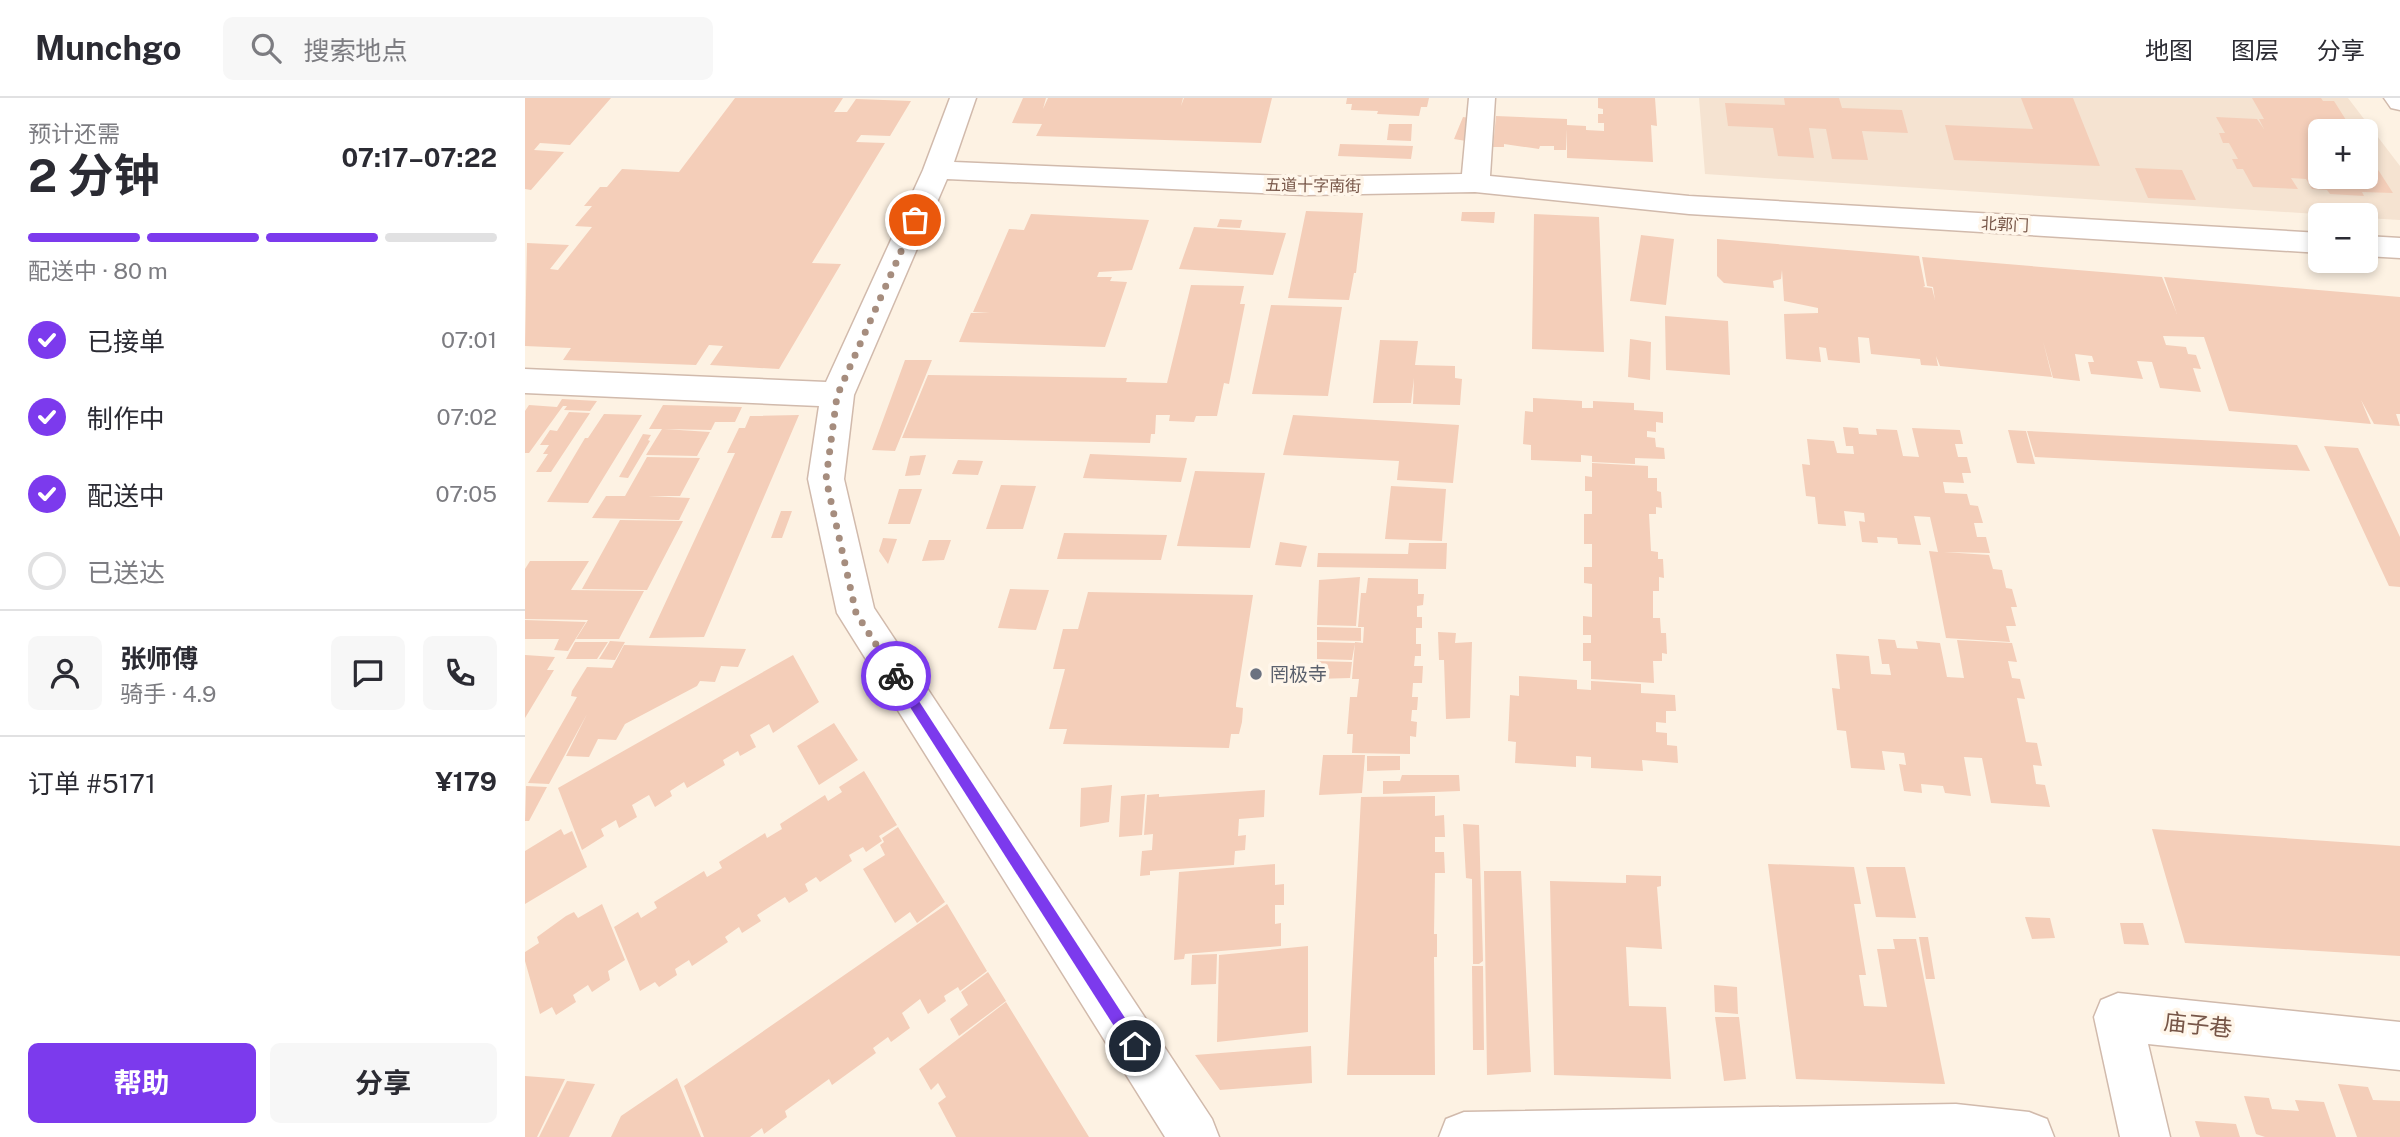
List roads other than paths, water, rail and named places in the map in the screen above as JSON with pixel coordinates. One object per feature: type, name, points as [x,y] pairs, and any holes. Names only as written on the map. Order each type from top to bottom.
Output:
[{"type":"street","points":[[963,98],[937,170],[837,396],[826,479],[856,613],[1194,1137]]},
{"type":"street","points":[[1475,183],[1482,98]]},
{"type":"street","name":"五道十字南街","points":[[937,170],[1304,186],[1475,183],[1689,205]]},
{"type":"street","name":"北郭门","points":[[1689,205],[2308,242]]},
{"type":"street","points":[[2378,247],[2400,248]]},
{"type":"street","points":[[525,380],[837,396]]},
{"type":"street","name":"庙子巷","points":[[2145,1137],[2118,1017],[2400,1046]]},
{"type":"street","points":[[1464,1137],[1956,1129],[2029,1137]]},
{"type":"place","name":"罔极寺","points":[[1256,674]]}]
